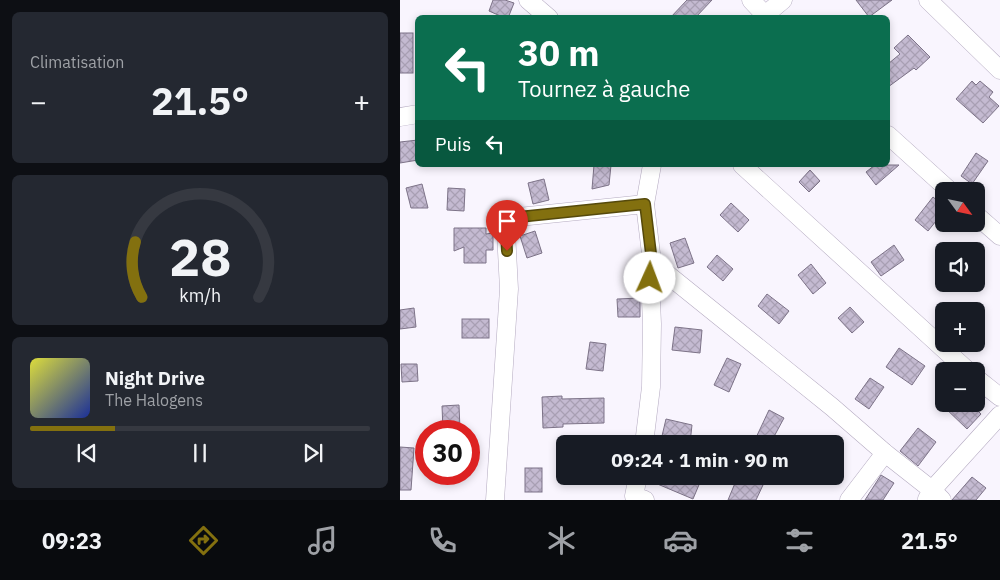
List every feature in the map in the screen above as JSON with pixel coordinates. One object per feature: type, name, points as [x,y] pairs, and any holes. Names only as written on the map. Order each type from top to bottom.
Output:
[{"type":"street","points":[[528,0],[546,15]]},
{"type":"street","points":[[751,0],[763,15]]},
{"type":"street","points":[[765,15],[782,0]]},
{"type":"street","points":[[928,0],[1000,70]]},
{"type":"street","points":[[400,117],[415,114]]},
{"type":"street","points":[[890,137],[940,182]]},
{"type":"street","points":[[645,435],[651,387],[652,324],[650,278],[652,262],[645,204],[652,167]]},
{"type":"street","points":[[744,167],[958,362]]},
{"type":"street","points":[[494,500],[509,289],[506,232],[509,218],[645,204]]},
{"type":"street","points":[[985,223],[1000,236]]},
{"type":"street","points":[[652,262],[832,408],[933,497],[1000,415]]},
{"type":"street","points":[[985,385],[1000,397]]},
{"type":"street","points":[[849,500],[885,453]]},
{"type":"street","points":[[636,485],[634,496],[645,500]]},
{"type":"building","points":[[493,0],[505,0],[514,3],[509,15],[498,15],[489,11]]},
{"type":"building","points":[[687,0],[712,0],[698,15],[673,15]]},
{"type":"building","points":[[856,0],[892,0],[872,15],[867,15]]},
{"type":"building","points":[[400,33],[413,33],[413,73],[400,73]]},
{"type":"building","points":[[908,35],[930,57],[916,70],[914,68],[890,86],[890,62],[900,54],[894,48]]},
{"type":"building","points":[[972,81],[976,85],[980,81],[993,92],[989,97],[999,106],[983,123],[956,99]]},
{"type":"building","points":[[415,140],[415,160],[400,163],[400,142]]},
{"type":"building","points":[[976,153],[988,161],[973,182],[969,182],[961,176]]},
{"type":"building","points":[[899,165],[876,185],[866,172],[872,167]]},
{"type":"building","points":[[594,167],[611,167],[609,185],[592,189]]},
{"type":"building","points":[[810,170],[820,181],[809,192],[799,182]]},
{"type":"building","points":[[544,179],[549,200],[533,204],[528,183]]},
{"type":"building","points":[[422,184],[428,208],[411,208],[406,188]]},
{"type":"building","points":[[448,188],[465,189],[464,211],[447,210]]},
{"type":"building","points":[[933,197],[935,199],[935,222],[928,231],[915,220]]},
{"type":"building","points":[[731,203],[749,220],[738,232],[720,215]]},
{"type":"building","points":[[454,228],[486,228],[486,234],[493,233],[493,250],[486,250],[486,263],[464,263],[464,247],[454,251]]},
{"type":"building","points":[[535,231],[542,253],[527,258],[520,236]]},
{"type":"building","points":[[685,238],[694,263],[678,268],[670,243]]},
{"type":"building","points":[[894,245],[904,260],[881,276],[871,262]]},
{"type":"building","points":[[717,255],[733,269],[723,281],[707,267]]},
{"type":"building","points":[[811,264],[826,283],[813,294],[798,275]]},
{"type":"building","points":[[767,294],[789,311],[779,324],[758,306]]},
{"type":"building","points":[[640,298],[640,317],[618,317],[617,299]]},
{"type":"building","points":[[850,307],[864,322],[852,333],[838,318]]},
{"type":"building","points":[[414,308],[416,327],[400,329],[400,310]]},
{"type":"building","points":[[462,319],[489,319],[489,338],[462,338]]},
{"type":"building","points":[[675,327],[702,330],[700,353],[672,350]]},
{"type":"building","points":[[590,342],[606,344],[603,371],[586,369]]},
{"type":"building","points":[[899,348],[925,366],[912,385],[886,367]]},
{"type":"building","points":[[727,358],[741,364],[729,392],[714,385]]},
{"type":"building","points":[[401,364],[417,364],[418,381],[402,382]]},
{"type":"building","points":[[870,378],[884,387],[869,409],[855,399]]},
{"type":"building","points":[[562,396],[562,399],[604,398],[604,423],[563,424],[563,427],[543,428],[542,397]]},
{"type":"building","points":[[459,405],[460,420],[443,420],[442,406]]},
{"type":"building","points":[[769,410],[784,418],[775,435],[757,435]]},
{"type":"building","points":[[949,412],[979,412],[981,414],[967,429]]},
{"type":"building","points":[[666,419],[692,425],[691,435],[662,435]]},
{"type":"building","points":[[918,428],[936,442],[918,466],[900,451]]},
{"type":"building","points":[[400,447],[414,448],[411,490],[400,490]]},
{"type":"building","points":[[525,468],[542,468],[542,492],[525,492]]},
{"type":"building","points":[[881,475],[894,483],[883,500],[865,500]]},
{"type":"building","points":[[972,477],[986,488],[976,500],[952,500]]},
{"type":"building","points":[[660,485],[699,485],[693,499]]},
{"type":"building","points":[[734,485],[763,485],[756,500],[728,500]]},
{"type":"route","points":[[507,251],[506,232],[509,218],[645,204],[652,262],[650,278]]}]
